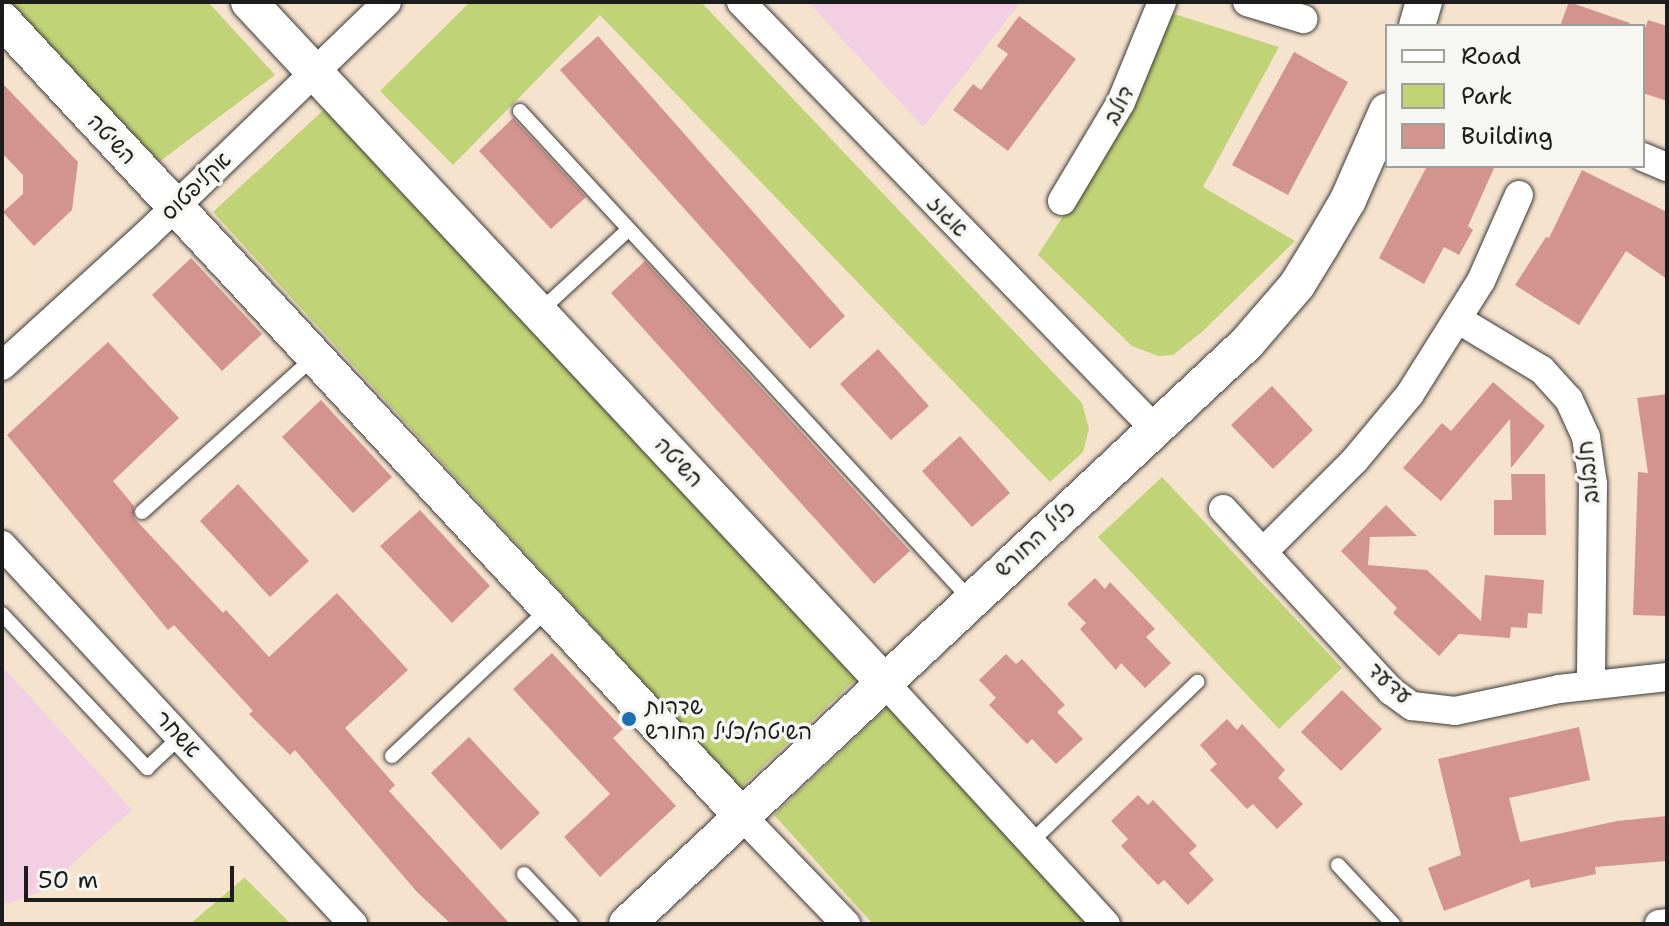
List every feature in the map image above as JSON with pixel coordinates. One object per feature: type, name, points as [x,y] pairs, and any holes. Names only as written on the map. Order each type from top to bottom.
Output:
[{"type":"street","name":"השיטה","points":[[249,2],[1106,924]]},
{"type":"street","name":"אקליפטוס","points":[[5,358],[175,206],[387,2]]},
{"type":"street","name":"אגוז","points":[[741,2],[1155,429]]},
{"type":"street","name":"דולב","points":[[1062,201],[1121,102],[1162,2]]},
{"type":"street","points":[[1247,2],[1303,19]]},
{"type":"street","points":[[1418,24],[1424,2]]},
{"type":"street","name":"השיטה","points":[[2,20],[740,814],[846,924]]},
{"type":"street","name":"כליל החורש","points":[[627,924],[740,814],[885,683],[970,599],[1247,343],[1297,285],[1348,200],[1385,116]]},
{"type":"street","points":[[1645,158],[1667,167]]},
{"type":"street","points":[[1263,552],[1383,428],[1459,320],[1519,195]]},
{"type":"street","name":"חלבלוב","points":[[1459,320],[1542,370],[1569,400],[1586,437],[1593,484],[1591,684]]},
{"type":"street","name":"עדעד","points":[[1223,509],[1391,691],[1412,706],[1455,711],[1591,684],[1667,677]]},
{"type":"street","name":"אשחר","points":[[2,545],[353,924]]},
{"type":"street","points":[[1659,924],[1667,923]]},
{"type":"lane","points":[[520,111],[970,599]]},
{"type":"lane","points":[[539,312],[629,229]]},
{"type":"lane","points":[[142,512],[314,356]]},
{"type":"lane","points":[[392,756],[549,608]]},
{"type":"lane","points":[[2,614],[147,768],[180,737]]},
{"type":"lane","points":[[1031,842],[1197,682]]},
{"type":"lane","points":[[1338,865],[1393,924]]},
{"type":"lane","points":[[524,874],[571,924]]},
{"type":"shaded area","points":[[808,2],[1021,2],[923,127]]},
{"type":"shaded area","points":[[2,666],[132,810],[41,892],[2,905]]},
{"type":"green space","points":[[10,2],[208,2],[275,75],[159,162]]},
{"type":"green space","points":[[470,2],[701,2],[1082,403],[1089,429],[1083,452],[1050,482],[600,15],[453,165],[380,91]]},
{"type":"green space","points":[[1168,12],[1279,47],[1203,187],[1295,241],[1203,331],[1173,355],[1158,356],[1132,346],[1038,255],[1098,162]]},
{"type":"green space","points":[[329,105],[857,678],[740,788],[213,212]]},
{"type":"green space","points":[[1162,477],[1342,668],[1279,729],[1098,537]]},
{"type":"green space","points":[[893,702],[1095,924],[873,924],[774,815]]},
{"type":"green space","points":[[244,878],[291,924],[190,924]]},
{"type":"building","points":[[1569,2],[1630,23],[1630,24],[1561,24]]},
{"type":"building","points":[[1019,16],[1076,59],[1008,151],[953,110],[973,84],[981,90],[1008,54],[997,46]]},
{"type":"building","points":[[1648,20],[1667,26],[1667,101],[1645,94],[1645,28]]},
{"type":"building","points":[[598,36],[845,316],[810,349],[560,70]]},
{"type":"building","points":[[1294,52],[1348,82],[1288,195],[1232,165]]},
{"type":"building","points":[[2,83],[78,162],[72,210],[34,246],[3,212],[23,194],[23,175],[2,153]]},
{"type":"building","points":[[513,118],[586,197],[551,229],[479,151]]},
{"type":"building","points":[[1426,168],[1494,168],[1468,226],[1473,230],[1459,255],[1444,247],[1424,284],[1379,258]]},
{"type":"building","points":[[1582,170],[1667,212],[1667,279],[1626,251],[1579,325],[1515,285],[1546,237],[1549,238]]},
{"type":"building","points":[[191,258],[262,334],[222,371],[152,295]]},
{"type":"building","points":[[645,261],[910,551],[874,584],[611,293]]},
{"type":"building","points":[[108,342],[179,418],[113,481],[134,506],[134,518],[269,657],[337,593],[408,670],[345,728],[395,785],[389,791],[510,924],[451,924],[417,892],[295,750],[290,755],[249,714],[253,711],[174,625],[168,630],[7,435]]},
{"type":"building","points":[[878,349],[929,406],[891,440],[840,384]]},
{"type":"building","points":[[1493,382],[1545,426],[1511,468],[1510,419],[1441,501],[1403,468],[1442,423],[1451,431]]},
{"type":"building","points":[[1272,386],[1313,430],[1273,469],[1231,425]]},
{"type":"building","points":[[1667,394],[1667,616],[1633,615],[1638,472],[1648,473],[1637,398]]},
{"type":"building","points":[[321,400],[392,477],[353,513],[282,437]]},
{"type":"building","points":[[960,436],[1010,493],[972,527],[922,471]]},
{"type":"building","points":[[1511,474],[1545,474],[1546,535],[1494,535],[1494,500],[1512,500]]},
{"type":"building","points":[[238,484],[309,561],[270,597],[200,521]]},
{"type":"building","points":[[1386,505],[1417,536],[1370,537],[1368,565],[1427,570],[1481,621],[1485,575],[1544,580],[1542,614],[1528,613],[1527,628],[1511,627],[1510,638],[1459,634],[1439,656],[1393,613],[1397,608],[1341,551]]},
{"type":"building","points":[[420,510],[490,586],[452,623],[380,546]]},
{"type":"building","points":[[1095,578],[1105,589],[1110,582],[1155,629],[1146,637],[1171,663],[1145,688],[1121,663],[1116,670],[1080,629],[1086,623],[1067,604]]},
{"type":"building","points":[[552,653],[623,729],[613,738],[676,806],[600,877],[564,837],[610,794],[513,689]]},
{"type":"building","points":[[1006,654],[1016,664],[1022,659],[1065,705],[1057,712],[1083,739],[1056,764],[1032,739],[1027,744],[989,705],[996,698],[979,680]]},
{"type":"building","points":[[1342,690],[1382,729],[1341,771],[1301,732]]},
{"type":"building","points":[[1227,719],[1237,730],[1242,724],[1285,770],[1278,778],[1303,804],[1277,829],[1253,804],[1247,809],[1210,770],[1217,764],[1200,745]]},
{"type":"building","points":[[1579,727],[1590,780],[1509,798],[1520,842],[1617,821],[1667,816],[1667,861],[1595,867],[1596,874],[1531,888],[1529,879],[1444,911],[1428,868],[1461,855],[1438,759]]},
{"type":"building","points":[[469,737],[540,813],[501,850],[431,773]]},
{"type":"building","points":[[1138,795],[1148,805],[1153,800],[1197,846],[1189,853],[1214,880],[1188,905],[1164,880],[1158,885],[1121,846],[1128,839],[1111,821]]},
{"type":"place","name":"שדרות השיטה/כליל החורש","points":[[629,719]]}]
